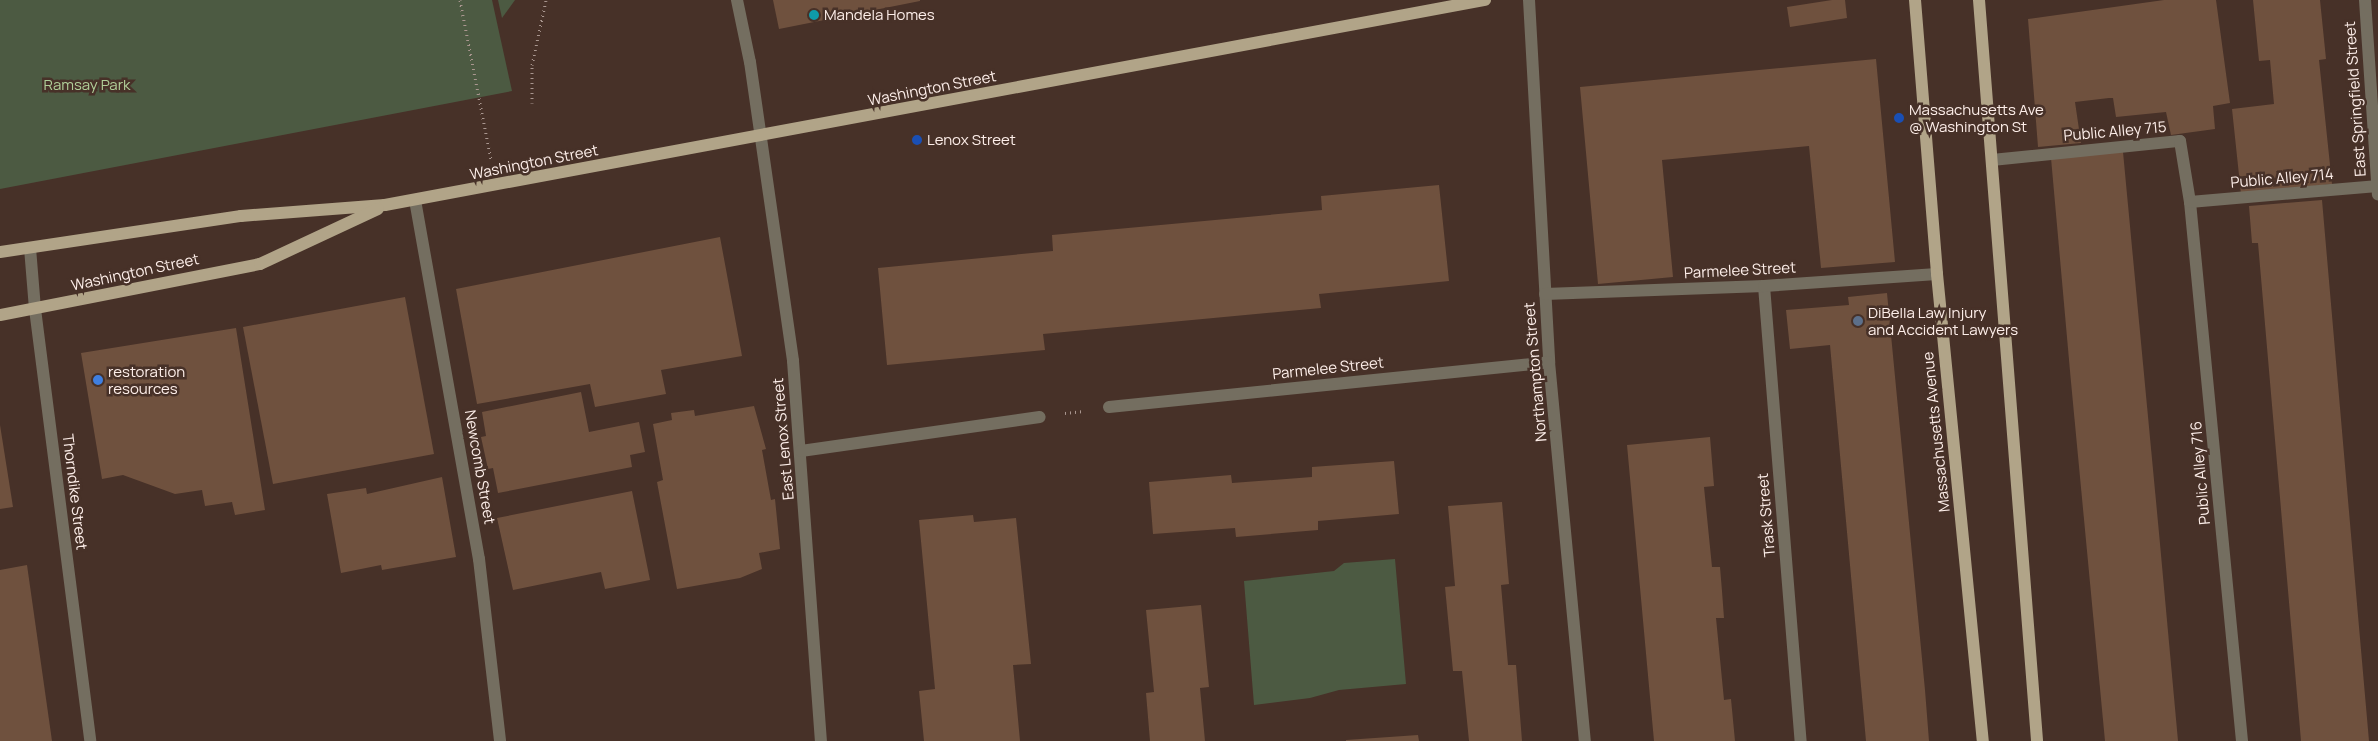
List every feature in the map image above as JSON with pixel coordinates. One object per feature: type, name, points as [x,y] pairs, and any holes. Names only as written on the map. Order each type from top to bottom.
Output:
[{"type":"main road","name":"Washington Street","points":[[0,252],[241,216],[384,206],[1485,0]]},
{"type":"main road","name":"Massachusetts Avenue","points":[[1915,0],[1937,274],[1983,741]]},
{"type":"main road","points":[[1979,0],[2037,741]]},
{"type":"main road","name":"Washington Street","points":[[0,315],[260,264],[384,206]]},
{"type":"street","points":[[737,0],[750,62],[760,136]]},
{"type":"street","name":"Northampton Street","points":[[1529,0],[1549,362],[1585,741]]},
{"type":"street","name":"East Springfield Street","points":[[2365,0],[2378,189]]},
{"type":"street","name":"East Lenox Street","points":[[760,136],[793,361],[821,741]]},
{"type":"street","name":"Public Alley 715","points":[[1992,160],[2180,141],[2190,202]]},
{"type":"street","name":"Public Alley 714","points":[[2190,202],[2378,189]]},
{"type":"street","name":"Newcomb Street","points":[[415,200],[479,559],[500,741]]},
{"type":"street","name":"Public Alley 716","points":[[2190,202],[2242,741]]},
{"type":"street","name":"Thorndike Street","points":[[30,248],[35,309],[90,741]]},
{"type":"street","name":"Parmelee Street","points":[[1545,294],[1764,286],[1937,274]]},
{"type":"street","name":"Trask Street","points":[[1764,286],[1801,741]]},
{"type":"street","name":"Parmelee Street","points":[[1109,407],[1549,362]]},
{"type":"street","points":[[800,451],[1040,417]]},
{"type":"path","points":[[460,0],[496,186]]},
{"type":"path","points":[[532,103],[532,65],[546,0]]},
{"type":"path","points":[[1040,417],[1109,407]]},
{"type":"green space","name":"Ramsay Park","points":[[0,0],[492,0],[512,91],[0,189]]},
{"type":"green space","points":[[498,0],[515,0],[502,18]]},
{"type":"green space","points":[[1395,559],[1406,684],[1339,690],[1310,698],[1254,705],[1244,581],[1334,571],[1344,563]]},
{"type":"building","name":"Mandela Homes","points":[[773,0],[920,0],[920,1],[779,29]]},
{"type":"building","points":[[1832,0],[1845,0],[1847,18],[1790,27],[1787,7]]},
{"type":"building","points":[[2164,0],[2216,0],[2230,103],[2213,106],[2215,129],[2171,135],[2166,112],[2116,117],[2113,98],[2109,98],[2075,102],[2081,143],[2038,147],[2028,19]]},
{"type":"building","points":[[2253,0],[2320,0],[2326,59],[2319,60],[2332,184],[2241,194],[2232,109],[2274,104],[2270,60],[2259,61]]},
{"type":"building","points":[[1876,59],[1895,262],[1821,268],[1809,146],[1662,160],[1673,277],[1598,284],[1580,87]]},
{"type":"building","points":[[2123,152],[2178,741],[2105,741],[2071,382],[2051,158]]},
{"type":"building","points":[[1439,185],[1449,281],[1319,294],[1321,308],[1043,334],[1045,350],[887,365],[878,268],[1053,251],[1052,235],[1322,210],[1321,196]]},
{"type":"building","points":[[2322,200],[2369,741],[2301,741],[2258,243],[2252,243],[2249,206]]},
{"type":"building","points":[[720,237],[742,356],[661,370],[666,394],[595,407],[590,384],[477,404],[456,289]]},
{"type":"building","points":[[1887,293],[1929,741],[1866,741],[1830,345],[1790,349],[1786,310],[1849,305],[1848,297]]},
{"type":"building","points":[[405,297],[434,454],[273,484],[243,327]]},
{"type":"building","points":[[236,328],[265,510],[235,515],[232,502],[205,506],[202,490],[175,494],[123,475],[102,479],[81,353]]},
{"type":"building","points":[[581,392],[589,432],[639,422],[645,452],[630,455],[632,467],[498,493],[493,468],[488,469],[481,437],[486,436],[482,412]]},
{"type":"building","points":[[754,406],[766,449],[762,450],[771,500],[775,499],[780,549],[759,553],[762,569],[740,578],[677,589],[657,482],[663,480],[653,424],[672,420],[671,413],[694,410],[695,416]]},
{"type":"building","points":[[0,425],[13,507],[0,509]]},
{"type":"building","points":[[1710,437],[1714,486],[1704,487],[1712,567],[1720,567],[1724,618],[1716,618],[1724,700],[1731,699],[1735,741],[1654,741],[1627,445]]},
{"type":"building","points":[[1394,461],[1399,514],[1318,521],[1318,530],[1236,537],[1235,528],[1153,534],[1149,482],[1231,475],[1232,483],[1312,477],[1312,467]]},
{"type":"building","points":[[442,477],[456,557],[382,570],[381,565],[341,573],[327,494],[366,488],[367,494]]},
{"type":"building","points":[[632,491],[650,580],[605,589],[601,572],[513,590],[497,518]]},
{"type":"building","points":[[1502,502],[1509,584],[1501,585],[1508,665],[1516,665],[1522,741],[1469,741],[1462,671],[1453,671],[1445,587],[1455,586],[1448,506]]},
{"type":"building","points":[[973,515],[974,522],[1016,518],[1031,664],[1013,665],[1020,741],[924,741],[919,691],[935,689],[919,520]]},
{"type":"building","points":[[27,565],[52,741],[0,741],[0,570]]},
{"type":"building","points":[[1201,605],[1209,687],[1200,688],[1205,741],[1150,741],[1146,693],[1154,692],[1146,610]]},
{"type":"building","points":[[1418,735],[1419,741],[1346,741],[1346,740]]},
{"type":"place","name":"Mandela Homes","points":[[814,15]]},
{"type":"place","name":"Massachusetts Ave @ Washington St","points":[[1899,118]]},
{"type":"place","name":"Lenox Street","points":[[917,140]]},
{"type":"place","name":"DiBella Law Injury and Accident Lawyers","points":[[1858,321]]},
{"type":"place","name":"restoration resources","points":[[98,380]]}]
